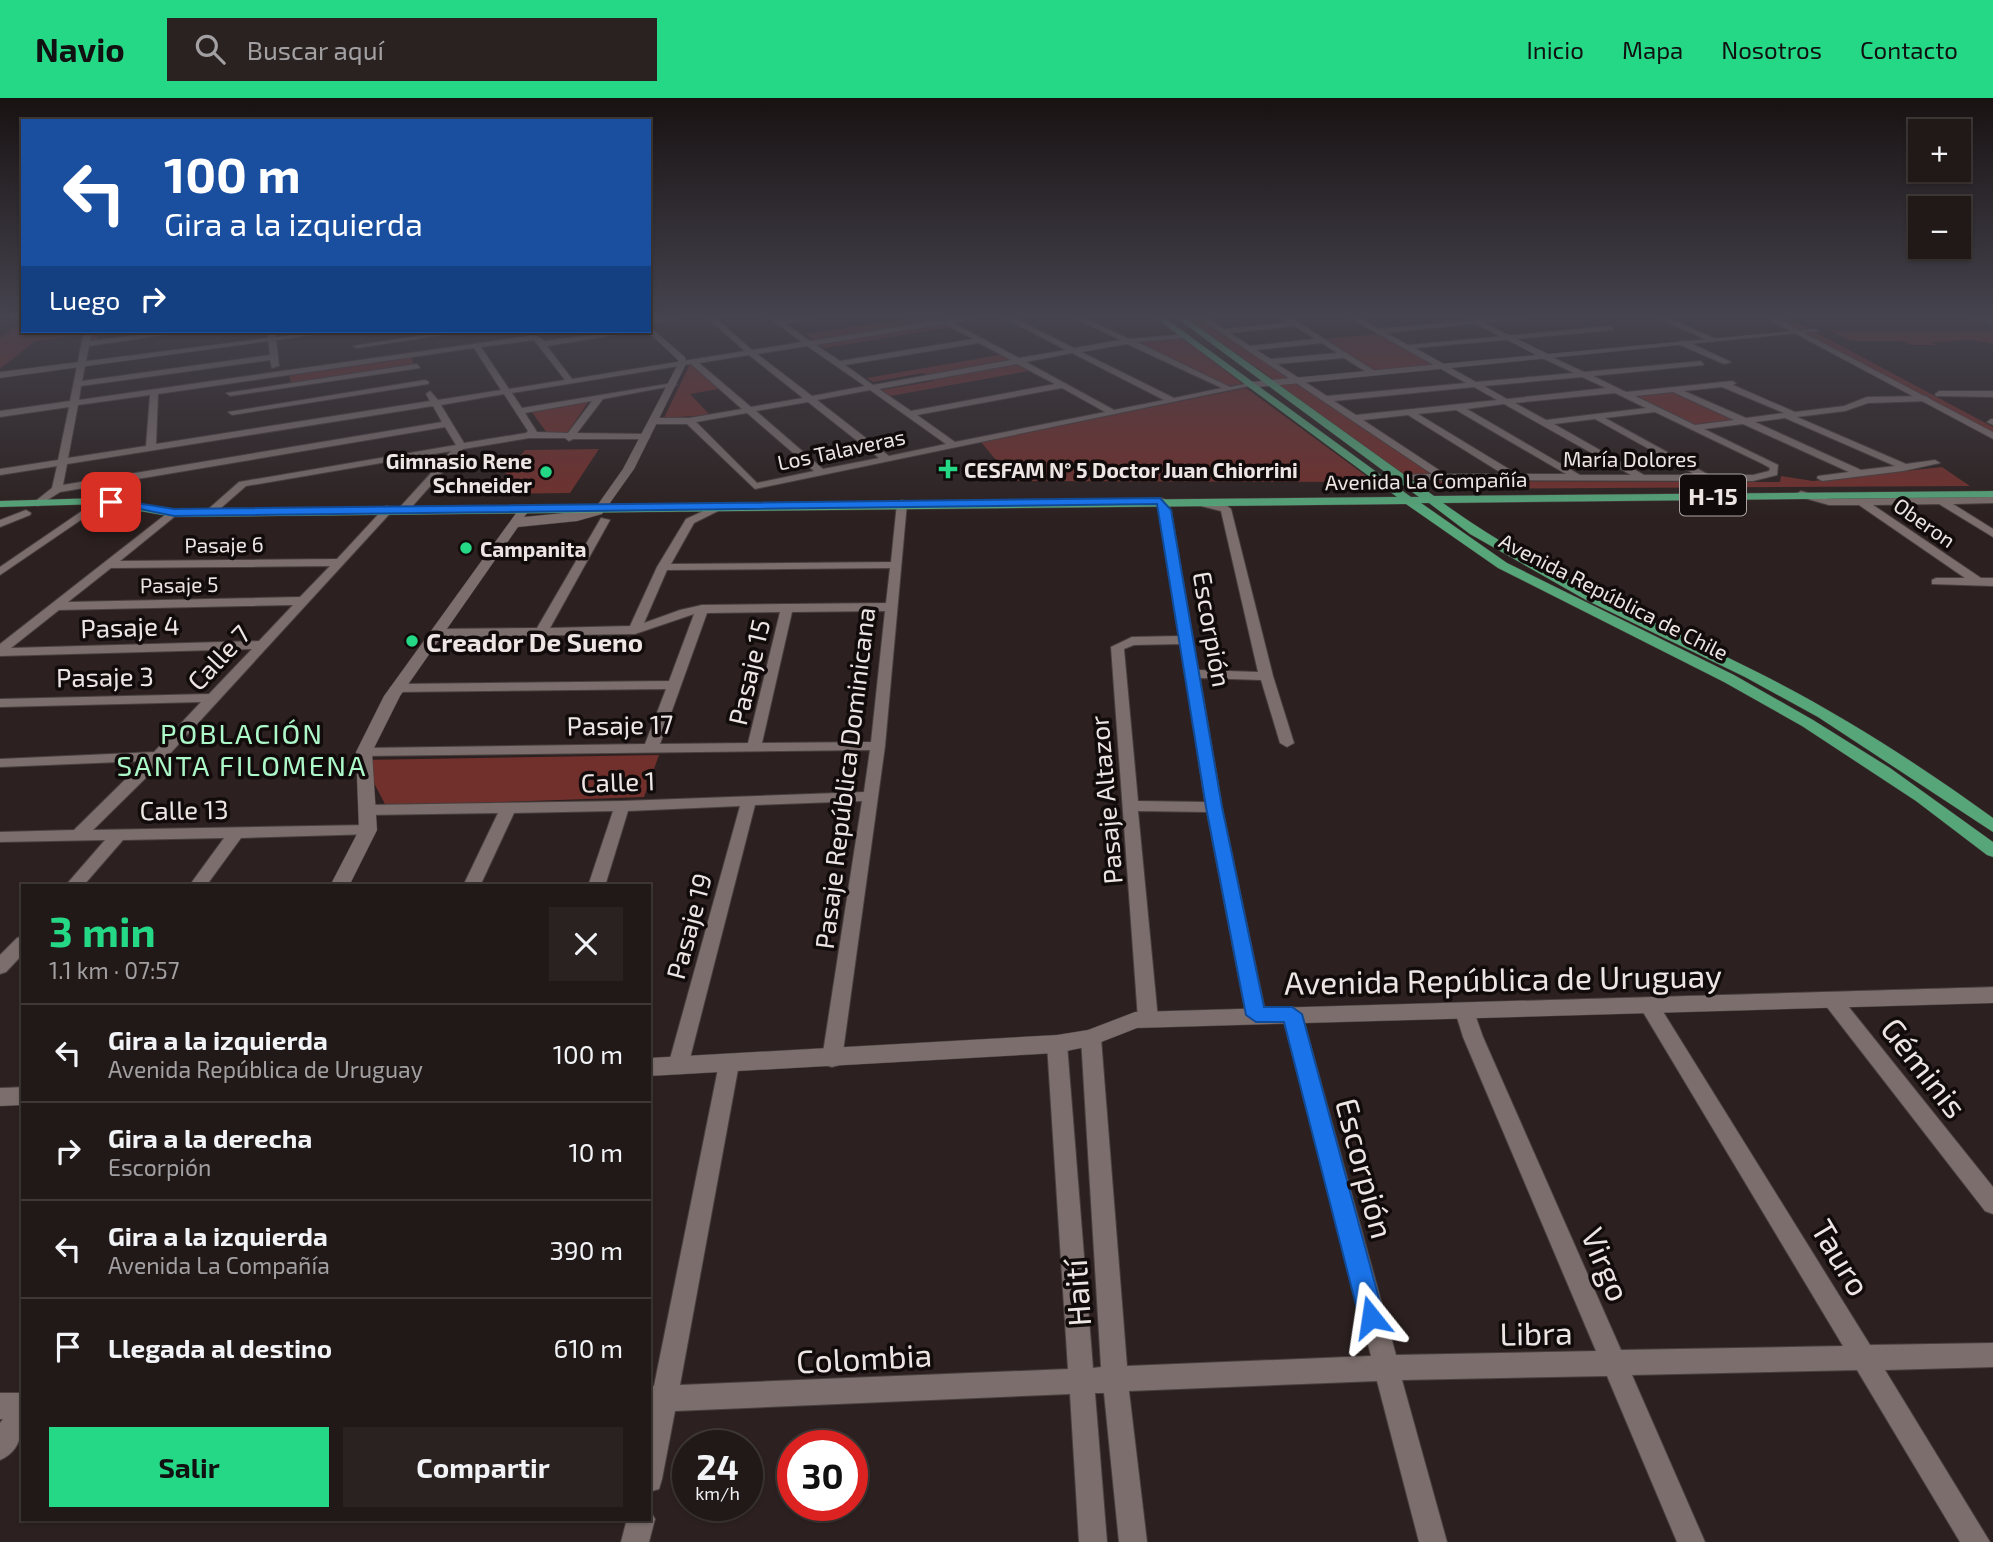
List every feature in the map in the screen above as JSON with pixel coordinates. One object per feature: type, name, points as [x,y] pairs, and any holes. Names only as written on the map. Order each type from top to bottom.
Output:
[{"type":"main road","name":"Avenida República de Chile","points":[[1273,383],[1474,531],[1550,576],[1823,713],[1946,792],[1993,826]]},
{"type":"main road","name":"Avenida República de Chile","points":[[1250,385],[1458,537],[1530,581],[1687,657],[1769,702],[1919,795],[1993,851]]},
{"type":"main road","name":"Avenida La Compañía","points":[[0,504],[111,502],[174,513],[390,508],[1434,501],[1801,494],[1993,494]]},
{"type":"main road","name":"Avenida La Compañía","points":[[0,514],[156,511]]},
{"type":"street","points":[[57,489],[78,384],[82,383]]},
{"type":"street","points":[[0,414],[213,383]]},
{"type":"street","points":[[229,383],[233,435],[243,484]]},
{"type":"street","points":[[230,393],[297,383]]},
{"type":"street","points":[[232,412],[416,383]]},
{"type":"street","points":[[426,383],[433,403],[461,446]]},
{"type":"street","points":[[500,383],[533,431],[529,435]]},
{"type":"street","points":[[0,472],[554,383]]},
{"type":"street","points":[[718,383],[821,472]]},
{"type":"street","points":[[790,383],[887,459]]},
{"type":"street","points":[[865,383],[953,445]]},
{"type":"street","points":[[655,421],[689,421],[896,383]]},
{"type":"street","points":[[1060,383],[1110,411]]},
{"type":"street","points":[[1138,383],[1171,400]]},
{"type":"street","points":[[1218,383],[1226,387]]},
{"type":"street","name":"Los Talaveras","points":[[689,421],[754,486],[1226,387],[1261,383]]},
{"type":"street","points":[[1301,383],[1443,477]]},
{"type":"street","points":[[1326,400],[1469,383]]},
{"type":"street","points":[[1473,383],[1641,476]]},
{"type":"street","points":[[1602,383],[1695,427],[1845,408],[1867,400],[1926,399]]},
{"type":"street","points":[[1896,383],[1993,436]]},
{"type":"street","points":[[1354,418],[1506,402],[1727,384],[1905,467]]},
{"type":"street","points":[[519,411],[673,385]]},
{"type":"street","points":[[607,506],[673,385]]},
{"type":"street","points":[[909,414],[1065,386]]},
{"type":"street","points":[[1927,388],[1960,405]]},
{"type":"street","points":[[1674,389],[1860,473]]},
{"type":"street","points":[[151,448],[153,392]]},
{"type":"street","points":[[1939,394],[1993,394]]},
{"type":"street","points":[[569,438],[600,397]]},
{"type":"street","points":[[1458,407],[1578,477]]},
{"type":"street","points":[[1544,423],[1657,409]]},
{"type":"street","points":[[1409,412],[1514,477]]},
{"type":"street","points":[[1595,416],[1708,476]]},
{"type":"street","points":[[1981,416],[1992,422]]},
{"type":"street","points":[[38,503],[57,489],[447,424]]},
{"type":"street","name":"María Dolores","points":[[1402,477],[1767,477],[1774,473],[1775,467],[1695,427]]},
{"type":"street","points":[[210,512],[243,484],[461,446],[529,435],[569,438],[645,437]]},
{"type":"street","points":[[405,508],[461,446]]},
{"type":"street","points":[[1822,478],[1935,463]]},
{"type":"street","points":[[1801,494],[1829,502],[1993,500]]},
{"type":"street","name":"Oberon","points":[[1850,494],[1978,582]]},
{"type":"street","points":[[1941,500],[1993,534]]},
{"type":"street","name":"Pasaje República Dominicana","points":[[832,1059],[878,746],[902,503]]},
{"type":"street","points":[[1162,503],[1218,505],[1226,509],[1266,676],[1287,743]]},
{"type":"street","name":"Escorpión","points":[[1162,503],[1214,807],[1256,1015]]},
{"type":"street","points":[[635,630],[663,567],[690,522],[725,505]]},
{"type":"street","name":"Avenida La Compañía","points":[[514,524],[534,517],[589,515],[607,506]]},
{"type":"street","points":[[340,884],[368,830],[364,752],[397,688],[526,507]]},
{"type":"street","name":"Calle 7","points":[[78,836],[160,756],[390,508]]},
{"type":"street","points":[[0,524],[26,513]]},
{"type":"street","points":[[0,572],[86,513]]},
{"type":"street","points":[[2,647],[174,513]]},
{"type":"street","points":[[541,632],[605,520]]},
{"type":"street","name":"Pasaje 6","points":[[108,565],[340,562]]},
{"type":"street","points":[[663,567],[896,565]]},
{"type":"street","points":[[1936,582],[1993,582]]},
{"type":"street","name":"Pasaje 5","points":[[56,606],[303,601]]},
{"type":"street","points":[[438,634],[635,630],[660,622],[675,613],[702,609],[893,607]]},
{"type":"street","name":"Pasaje 15","points":[[754,747],[787,608]]},
{"type":"street","points":[[651,748],[702,609]]},
{"type":"street","name":"Pasaje Altazor","points":[[1148,1019],[1117,647],[1132,640],[1185,640]]},
{"type":"street","name":"Pasaje 4","points":[[2,647],[261,646]]},
{"type":"street","points":[[1193,674],[1266,676]]},
{"type":"street","points":[[397,688],[674,685]]},
{"type":"street","name":"Pasaje 3","points":[[0,703],[211,698]]},
{"type":"street","name":"Pasaje 17","points":[[364,752],[878,746]]},
{"type":"street","points":[[0,763],[160,756]]},
{"type":"street","name":"Calle 1","points":[[367,810],[622,806],[871,796]]},
{"type":"street","name":"Pasaje 19","points":[[678,1066],[749,800]]},
{"type":"street","points":[[597,884],[622,806]]},
{"type":"street","points":[[1130,806],[1214,807]]},
{"type":"street","points":[[472,884],[508,808]]},
{"type":"street","name":"Calle 13","points":[[1,838],[368,830]]},
{"type":"street","points":[[198,884],[236,833]]},
{"type":"street","points":[[75,884],[118,835]]},
{"type":"street","points":[[0,967],[21,944]]},
{"type":"street","name":"Avenida República de Uruguay","points":[[651,1067],[832,1059],[1057,1044],[1091,1038],[1135,1020],[1148,1019],[1650,1007],[1993,995]]},
{"type":"street","name":"Avenida República de Uruguay","points":[[1943,996],[1993,1008]]},
{"type":"street","name":"Géminis","points":[[1833,1001],[1993,1205]]},
{"type":"street","name":"Tauro","points":[[1650,1007],[1976,1542]]},
{"type":"street","name":"Virgo","points":[[1465,1011],[1473,1037],[1691,1542]]},
{"type":"street","name":"Escorpión","points":[[1292,1014],[1433,1542]]},
{"type":"street","name":"Haití","points":[[1091,1038],[1115,1381],[1133,1542]]},
{"type":"street","name":"Haití","points":[[1057,1044],[1093,1542]]},
{"type":"street","points":[[651,1461],[658,1399],[729,1064]]},
{"type":"street","points":[[0,1097],[21,1096]]},
{"type":"street","name":"Libra","points":[[1082,1381],[1385,1368],[1993,1355]]},
{"type":"street","name":"Colombia","points":[[658,1399],[1082,1381]]},
{"type":"street","points":[[0,1406],[21,1408]]},
{"type":"street","points":[[0,1447],[21,1411]]},
{"type":"street","points":[[635,1542],[640,1521]]},
{"type":"shaded area","points":[[681,383],[713,383],[719,389],[690,394],[710,415],[664,418]]},
{"type":"shaded area","points":[[920,383],[960,383],[890,396],[882,390]]},
{"type":"shaded area","points":[[1220,383],[1243,384],[1226,386]]},
{"type":"shaded area","points":[[1297,383],[1433,475],[1405,475],[1277,384]]},
{"type":"shaded area","points":[[1900,383],[1911,383],[1993,427],[1993,432]]},
{"type":"shaded area","points":[[1246,388],[1369,478],[1366,482],[1013,481],[981,442]]},
{"type":"shaded area","points":[[1674,389],[1740,420],[1691,426],[1625,394]]},
{"type":"shaded area","points":[[589,401],[565,436],[547,433],[531,411]]},
{"type":"shaded area","name":"Gimnasio Rene Schneider","points":[[599,449],[570,493],[490,494],[525,450]]},
{"type":"shaded area","points":[[1942,467],[1970,486],[1440,489],[1432,481],[1780,482],[1781,476],[1813,481]]},
{"type":"shaded area","points":[[659,755],[644,797],[386,806],[362,760]]},
{"type":"place","name":"CESFAM N° 5 Doctor Juan Chiorrini","points":[[948,469]]},
{"type":"place","name":"Gimnasio Rene Schneider","points":[[546,472]]},
{"type":"place","name":"Campanita","points":[[466,548]]},
{"type":"place","name":"Creador De Sueno","points":[[412,641]]},
{"type":"district","name":"POBLACIÓN SANTA FILOMENA","points":[[242,749]]},
{"type":"route","points":[[111,502],[174,513],[390,508],[1160,501],[1166,510],[1214,807],[1256,1015],[1292,1014],[1371,1317]]}]
